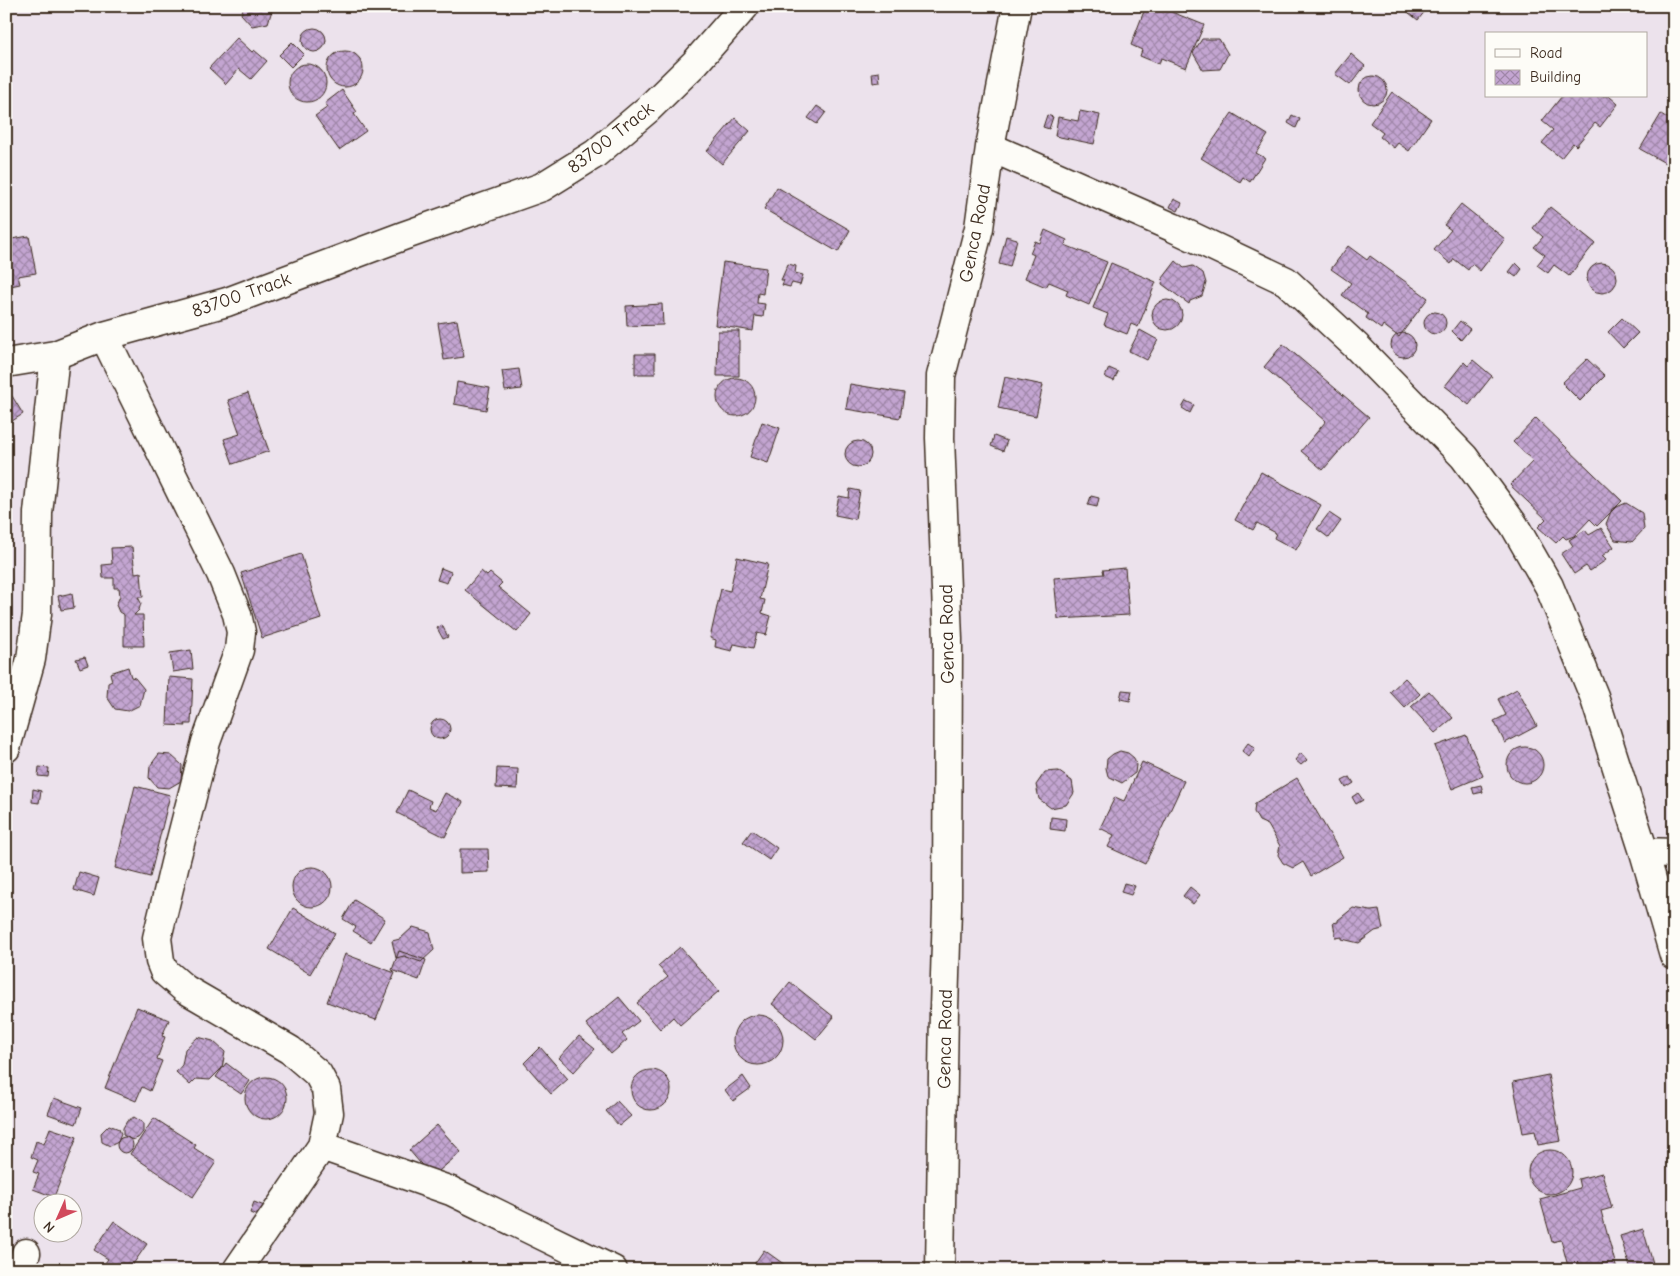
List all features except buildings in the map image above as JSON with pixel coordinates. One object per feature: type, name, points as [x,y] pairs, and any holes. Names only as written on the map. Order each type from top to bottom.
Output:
[{"type":"street","name":"83700 Track","points":[[6,363],[55,355],[104,336],[227,302],[403,236],[542,187],[595,154],[648,109],[694,63],[745,6]]},
{"type":"street","name":"Genca Road","points":[[940,1270],[947,909],[948,639],[940,438],[941,376],[979,228],[990,147],[1017,6]]},
{"type":"street","points":[[990,147],[1172,227],[1286,281],[1356,346],[1464,457],[1514,525],[1549,586],[1594,696],[1644,852],[1674,955]]},
{"type":"street","points":[[104,336],[221,574],[237,614],[241,632],[239,650],[206,742],[175,863],[157,938],[160,961],[164,971],[185,988],[290,1050],[318,1074],[326,1089],[328,1113],[322,1146],[237,1270]]},
{"type":"street","points":[[6,748],[31,659],[37,614],[38,513],[55,355]]},
{"type":"street","points":[[1644,852],[1674,853]]},
{"type":"street","points":[[322,1146],[451,1191],[613,1270]]}]
